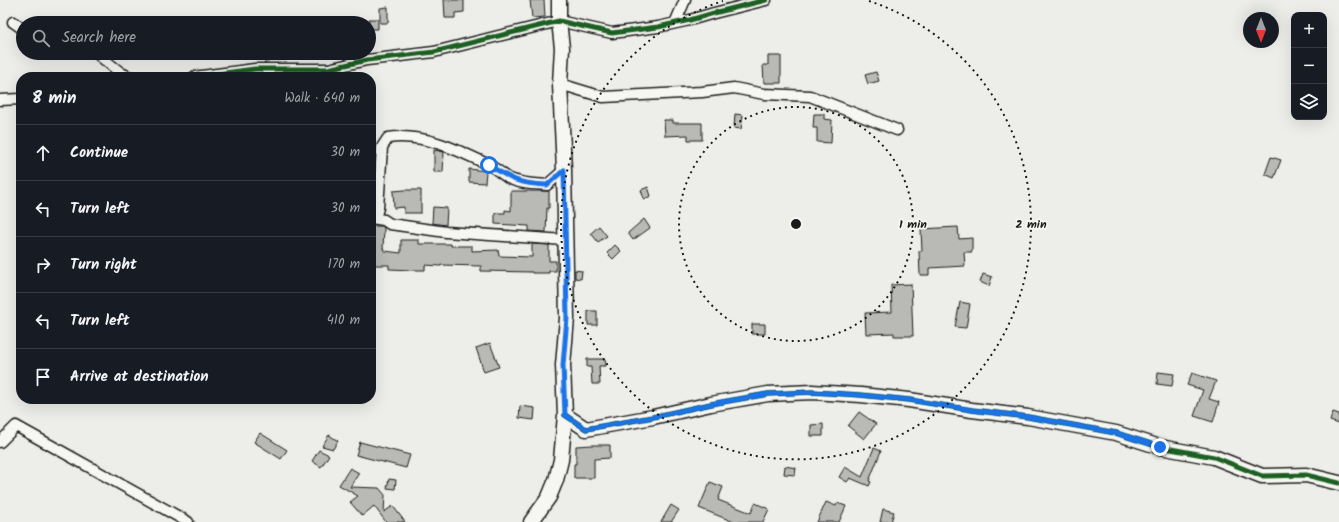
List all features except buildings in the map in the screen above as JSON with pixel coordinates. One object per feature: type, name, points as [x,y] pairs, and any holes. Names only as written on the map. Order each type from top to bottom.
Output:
[{"type":"street","points":[[532,522],[549,497],[556,480],[561,460],[565,415],[563,365],[567,318],[564,170],[560,84],[562,48],[559,21],[560,0]]},
{"type":"street","points":[[675,23],[685,0]]},
{"type":"street","points":[[376,59],[434,52],[559,21],[612,33],[675,23],[766,0]]},
{"type":"street","points":[[104,60],[117,72]]},
{"type":"street","points":[[232,72],[255,69],[328,69],[366,60]]},
{"type":"street","points":[[560,84],[603,97],[702,92],[734,88],[764,94],[810,96],[897,130]]},
{"type":"street","points":[[0,100],[16,99]]},
{"type":"street","points":[[376,215],[378,208],[382,147],[388,138],[400,136],[422,138],[450,147],[489,165],[509,178],[528,184],[547,185],[564,170]]},
{"type":"street","points":[[376,219],[384,220],[390,224],[446,232],[565,240]]},
{"type":"street","points":[[565,415],[586,429],[768,394],[812,392],[860,395],[910,400],[1028,417],[1116,433],[1160,447],[1214,457],[1262,476],[1306,475],[1339,483]]},
{"type":"street","points":[[0,442],[16,426],[188,522]]},
{"type":"cycle path","points":[[376,59],[434,52],[559,21],[612,33],[658,27],[766,0]]},
{"type":"cycle path","points":[[232,72],[255,69],[328,69],[367,60]]},
{"type":"cycle path","points":[[565,415],[586,429],[768,394],[812,392],[861,395],[909,400],[1028,417],[1116,433],[1160,447],[1214,457],[1262,476],[1306,475],[1339,483]]},
{"type":"route","points":[[489,165],[509,178],[528,184],[547,185],[564,170],[567,318],[563,365],[565,415],[586,429],[768,394],[812,392],[910,400],[1028,417],[1116,433],[1160,447]]}]
